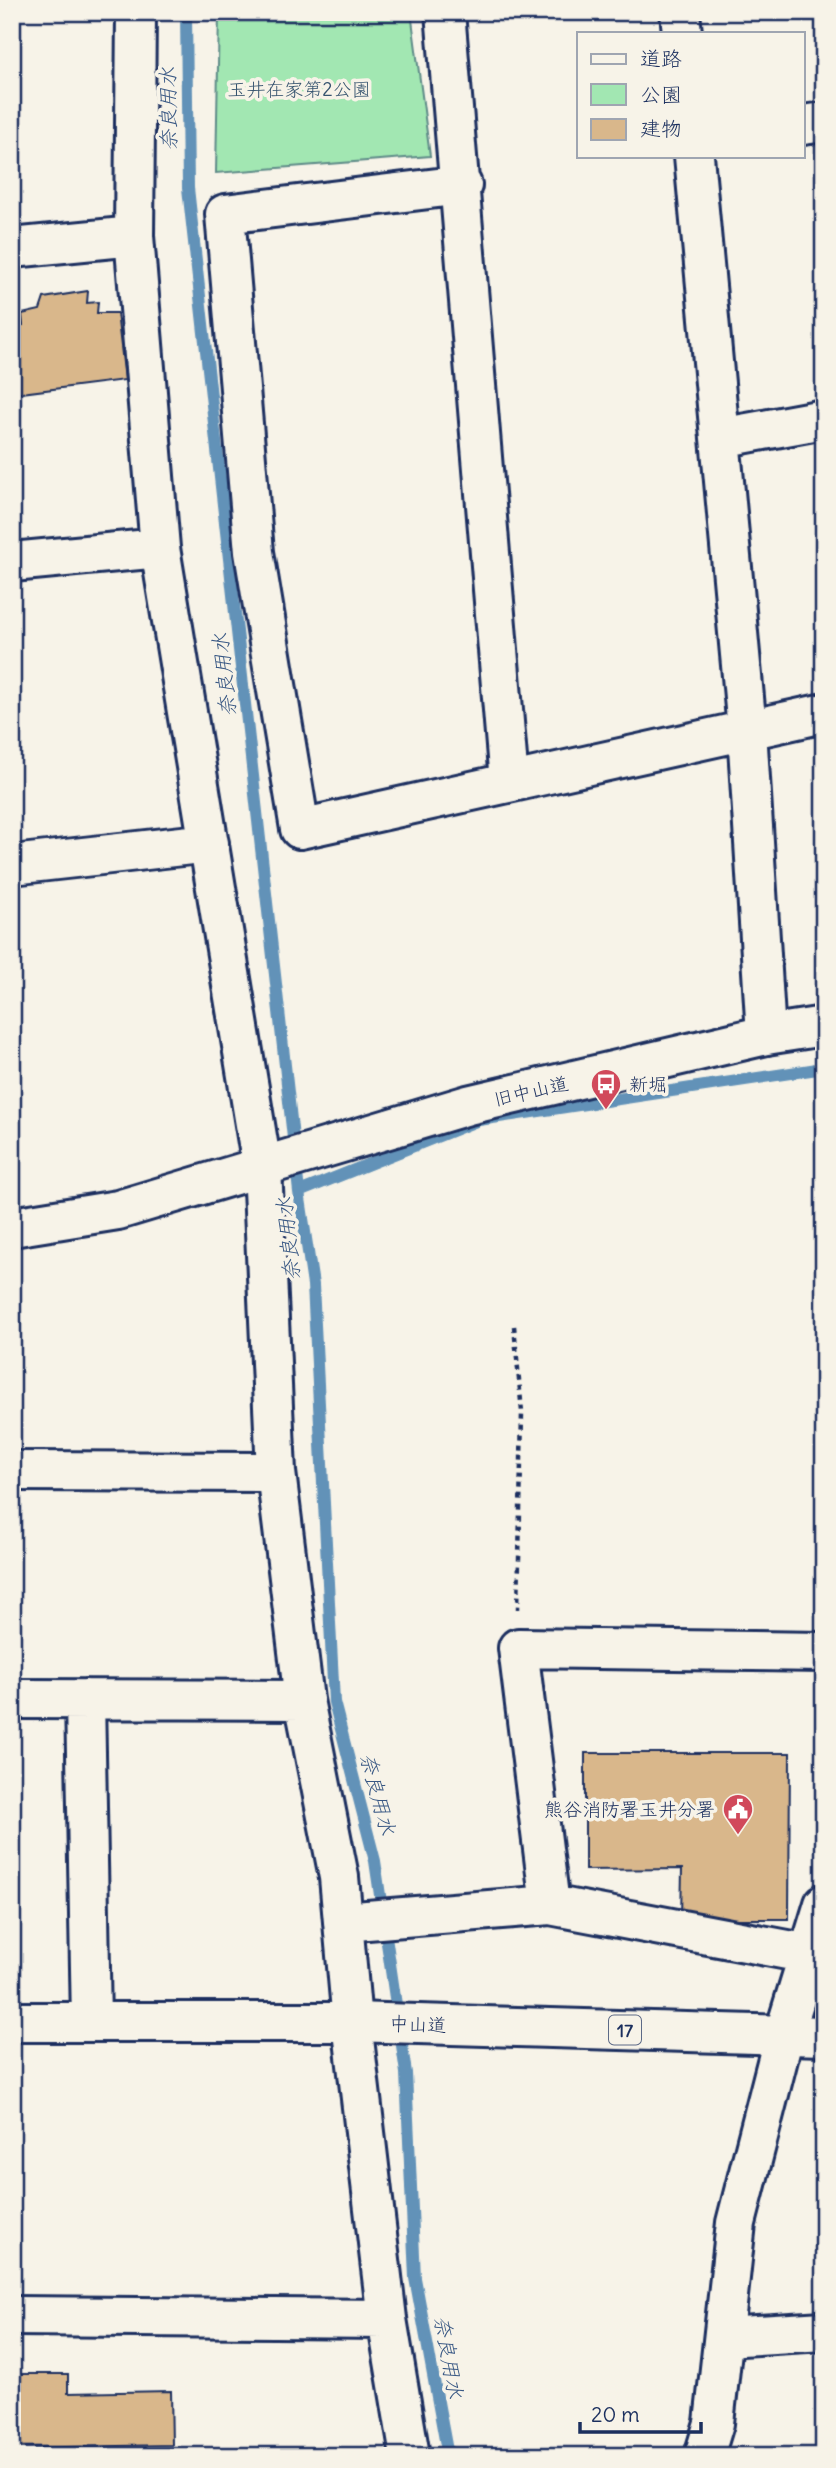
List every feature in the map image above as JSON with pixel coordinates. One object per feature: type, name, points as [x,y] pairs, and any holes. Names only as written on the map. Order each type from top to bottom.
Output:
[{"type":"main road","points":[[136,12],[134,236],[160,548],[209,843],[273,1164],[276,1472],[304,1700],[339,1877],[357,1920],[362,2022],[387,2319],[410,2456]]},
{"type":"main road","points":[[445,12],[462,185],[509,782]]},
{"type":"main road","points":[[680,12],[682,32]]},
{"type":"main road","points":[[804,125],[824,122]]},
{"type":"main road","points":[[694,158],[747,730],[766,1035]]},
{"type":"main road","points":[[462,185],[225,214],[254,552],[300,829],[824,713]]},
{"type":"main road","points":[[12,248],[134,236]]},
{"type":"main road","points":[[720,438],[824,419]]},
{"type":"main road","points":[[12,562],[160,548]]},
{"type":"main road","points":[[12,865],[209,843]]},
{"type":"main road","name":"旧中山道","points":[[273,1164],[468,1105],[766,1035],[824,1026]]},
{"type":"main road","points":[[12,1227],[118,1210],[273,1164]]},
{"type":"main road","points":[[12,1471],[276,1472]]},
{"type":"main road","points":[[550,1905],[518,1648],[824,1652]]},
{"type":"main road","points":[[12,1699],[304,1700]]},
{"type":"main road","points":[[85,1699],[91,2022]]},
{"type":"main road","points":[[357,1920],[550,1905],[809,1954]]},
{"type":"main road","points":[[704,2456],[714,2423],[736,2223],[784,2035],[824,1905]]},
{"type":"main road","name":"中山道","points":[[12,2022],[362,2022],[824,2036]]},
{"type":"main road","points":[[12,2316],[387,2319]]},
{"type":"main road","points":[[724,2337],[824,2331]]},
{"type":"path","points":[[514,1326],[522,1412],[518,1648]]},
{"type":"green space","name":"玉井在家第2公園","points":[[219,12],[411,12],[430,156],[216,173]]},
{"type":"building","points":[[88,291],[87,303],[98,302],[97,313],[117,313],[125,380],[13,394],[12,326],[23,325],[22,314],[40,310],[44,298]]},
{"type":"building","name":"熊谷消防署玉井分署","points":[[585,1753],[790,1753],[789,1919],[681,1919],[682,1869],[585,1870]]},
{"type":"building","points":[[12,2374],[68,2374],[68,2393],[171,2391],[172,2445],[12,2448]]},
{"type":"waterway","name":"奈良用水","points":[[186,12],[188,188],[299,1192],[313,1285],[334,1702],[375,1861],[406,2073],[415,2278],[448,2456]]},
{"type":"waterway","points":[[299,1192],[479,1120],[824,1068]]},
{"type":"place","name":"新堀","points":[[606,1111]]},
{"type":"place","name":"熊谷消防署玉井分署","points":[[738,1836]]}]
